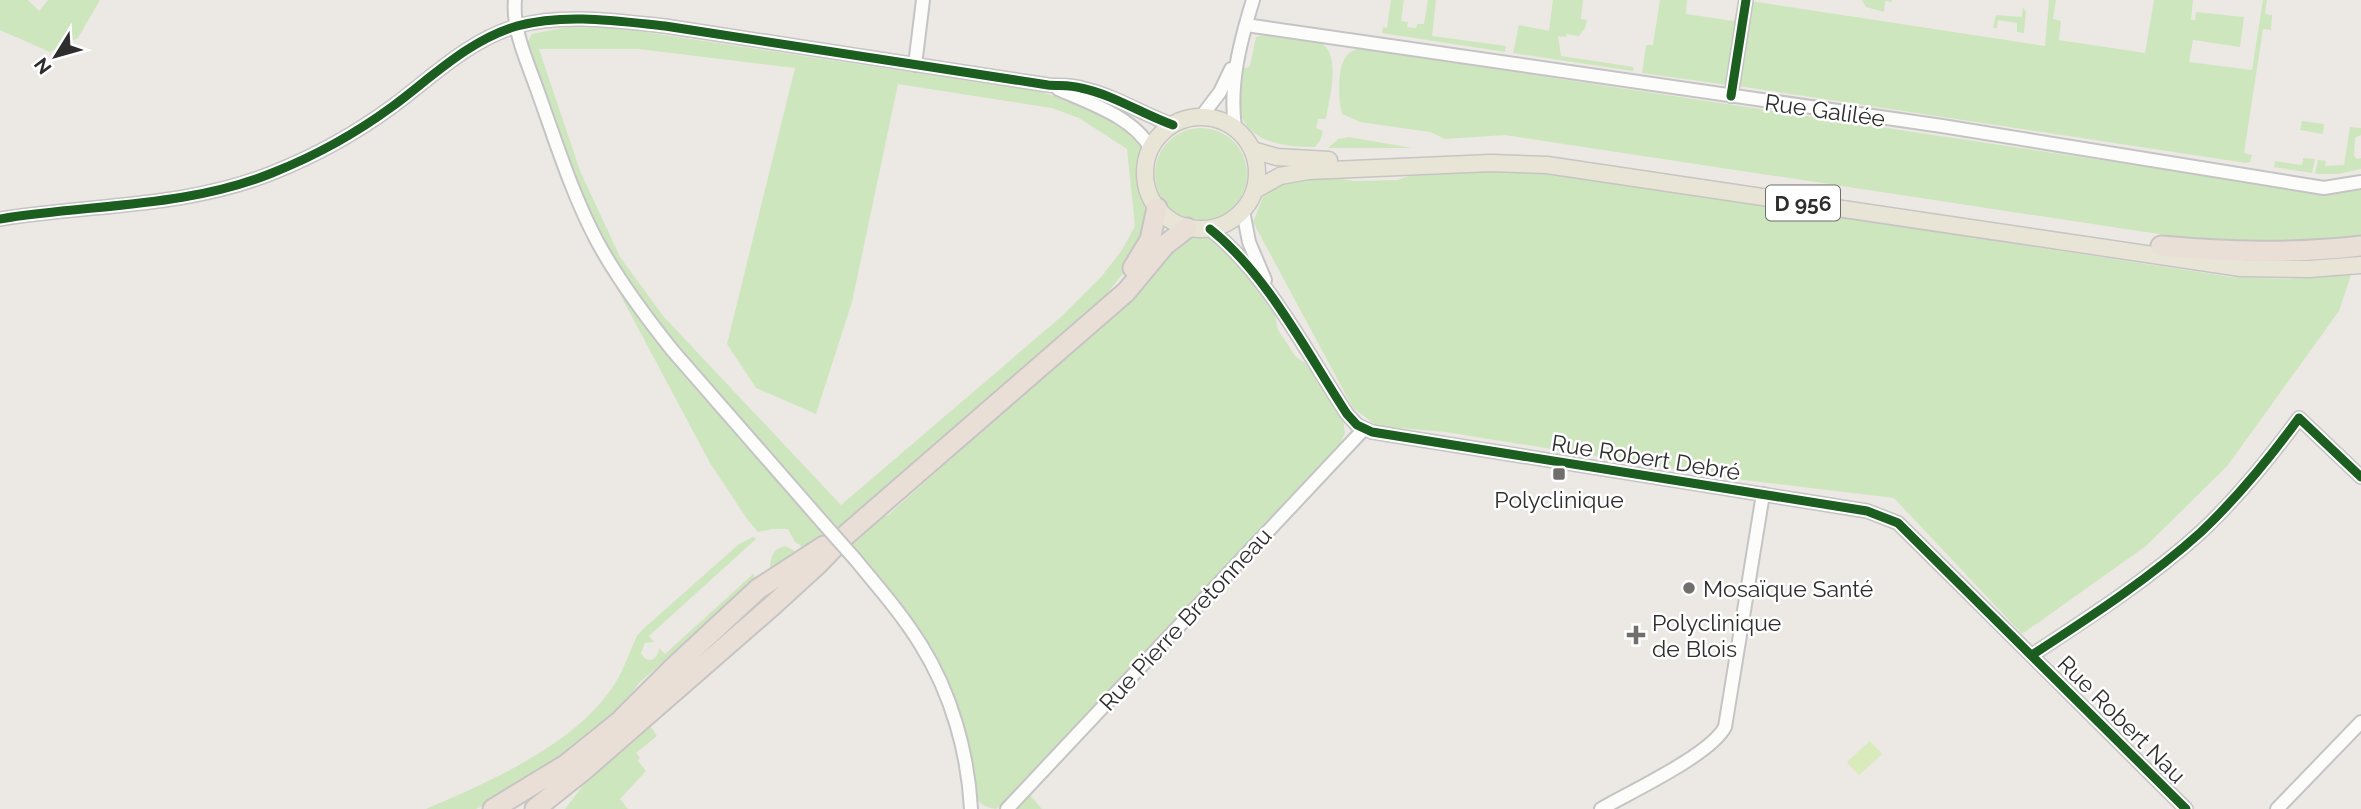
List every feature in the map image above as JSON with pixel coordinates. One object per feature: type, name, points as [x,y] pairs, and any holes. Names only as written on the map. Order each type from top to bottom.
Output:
[{"type":"highway","points":[[1098,315],[1144,251],[1150,240],[1157,208]]},
{"type":"highway","points":[[535,809],[585,769],[818,564],[847,534],[1126,292],[1172,237],[1187,228]]},
{"type":"highway","name":"D 956","points":[[2161,246],[2289,253],[2361,246]]},
{"type":"highway","points":[[493,809],[567,764],[621,720],[758,589],[847,534]]},
{"type":"highway","points":[[527,809],[605,740],[621,720]]},
{"type":"highway","points":[[558,809],[585,769]]},
{"type":"main road","points":[[1201,117],[1224,122],[1235,128],[1245,138],[1256,163],[1255,190],[1243,211],[1223,225],[1210,229],[1187,228],[1176,223],[1157,208],[1146,180],[1146,164],[1160,135],[1173,125],[1201,117]]},
{"type":"main road","name":"D 956","points":[[1252,150],[1277,157],[1309,160],[1490,153],[1566,158],[2161,246],[2195,254],[2298,261],[2361,257]]},
{"type":"main road","name":"D 956","points":[[1255,190],[1280,176],[1308,171],[1492,163],[1547,165],[2241,268],[2309,269],[2361,265]]},
{"type":"street","points":[[515,0],[516,26],[567,170],[583,213],[606,256],[650,323],[855,559],[906,622],[935,670],[958,732],[971,809]]},
{"type":"street","points":[[915,65],[923,0]]},
{"type":"street","points":[[1201,117],[1220,92],[1236,59],[1253,0]]},
{"type":"street","points":[[1731,96],[1746,0]]},
{"type":"street","points":[[0,219],[192,197],[270,174],[312,156],[353,133],[458,56],[499,33],[516,26],[561,20],[629,22],[1048,85],[1080,87],[1173,125]]},
{"type":"street","name":"Rue Galilée","points":[[1246,25],[1955,129],[2324,188],[2361,182]]},
{"type":"street","points":[[1235,128],[1232,108],[1236,59]]},
{"type":"street","points":[[1048,85],[1094,105],[1134,128],[1151,149]]},
{"type":"street","points":[[1243,211],[1249,243],[1270,293]]},
{"type":"street","points":[[1210,229],[1235,251],[1270,293],[1347,414],[1364,429]]},
{"type":"street","points":[[2032,655],[2138,583],[2199,533],[2264,465],[2299,418],[2361,477]]},
{"type":"street","name":"Rue Robert Debré","points":[[1364,429],[1380,435],[1867,510],[1889,518],[1907,531],[2032,655]]},
{"type":"street","name":"Rue Pierre Bretonneau","points":[[1007,809],[1364,429]]},
{"type":"street","points":[[1601,809],[1700,753],[1720,737],[1725,727],[1763,494]]},
{"type":"street","name":"Rue Robert Nau","points":[[2032,655],[2186,809]]},
{"type":"street","points":[[2277,809],[2361,722]]},
{"type":"green space","points":[[0,0],[28,0],[39,11],[48,0],[100,0],[78,38],[50,52],[0,30]]},
{"type":"green space","points":[[1391,0],[1404,0],[1401,21],[1408,22],[1407,27],[1416,28],[1417,24],[1424,24],[1428,0],[1436,0],[1432,36],[1506,46],[1505,52],[1382,33],[1383,27],[1387,28]]},
{"type":"green space","points":[[1553,0],[1583,0],[1581,19],[1587,20],[1579,36],[1558,36],[1561,56],[1634,67],[1633,71],[1513,53],[1519,25],[1549,31]]},
{"type":"green space","points":[[1660,0],[1687,0],[1686,14],[1734,21],[1738,0],[1741,0],[1728,85],[1642,73],[1646,45],[1653,45]]},
{"type":"green space","points":[[1862,0],[1892,0],[1892,2],[1885,1],[1884,12],[1866,7]]},
{"type":"green space","points":[[2049,0],[2056,0],[2053,19],[2061,21],[2059,40],[2145,53],[2154,0],[2193,0],[2191,20],[2195,20],[2196,12],[2244,17],[2240,47],[2193,40],[2189,62],[2252,70],[2263,0],[2267,0],[2265,14],[2272,15],[2271,30],[2263,29],[2244,153],[2252,155],[2250,162],[1738,86],[1751,1],[2045,46]]},
{"type":"green space","points":[[2023,7],[2026,12],[2024,33],[2017,32],[2017,23],[1998,20],[1997,28],[1993,28],[1996,15],[2022,17]]},
{"type":"green space","points":[[568,27],[618,28],[1037,91],[1089,106],[1139,137],[1141,149],[1137,180],[1147,217],[1146,229],[1129,265],[1096,306],[857,516],[836,531],[668,338],[623,274],[619,263],[611,257],[582,200],[529,52],[528,41],[532,34]],"holes":[[[539,49],[638,49],[795,68],[727,344],[756,388],[816,414],[852,302],[898,84],[1052,108],[1079,118],[1127,149],[1135,226],[1122,250],[1102,276],[1062,316],[841,505],[664,317],[620,257],[580,171]]]},
{"type":"green space","points":[[1267,34],[1316,41],[1325,46],[1330,54],[1332,87],[1326,119],[1318,119],[1316,128],[1323,131],[1315,147],[1291,146],[1268,140],[1257,135],[1242,118],[1238,96],[1242,67],[1250,66],[1256,37]]},
{"type":"green space","points":[[1364,47],[2174,171],[2334,193],[2361,188],[2361,236],[2298,243],[2185,238],[1505,135],[1445,139],[1430,132],[1360,122],[1342,114],[1339,86],[1342,64],[1351,52]]},
{"type":"green space","points":[[2302,121],[2324,124],[2323,134],[2300,130]]},
{"type":"green space","points":[[2350,127],[2361,128],[2361,135],[2355,138],[2354,156],[2361,158],[2361,169],[2339,174],[2315,174],[2318,160],[2326,161],[2325,166],[2344,165]]},
{"type":"green space","points":[[1201,128],[1218,132],[1233,142],[1243,157],[1247,174],[1243,191],[1233,206],[1218,216],[1201,220],[1184,216],[1169,206],[1159,191],[1155,174],[1159,157],[1169,142],[1184,132]]},
{"type":"green space","points":[[1349,137],[1412,148],[1328,148],[1338,139]]},
{"type":"green space","points":[[2303,158],[2315,159],[2312,173],[2274,167],[2275,161],[2302,165]]},
{"type":"green space","points":[[1426,171],[1536,171],[1719,195],[2232,277],[2287,279],[2351,275],[2339,311],[2228,465],[2146,546],[2022,634],[1894,498],[1744,480],[1446,432],[1377,426],[1353,408],[1253,222],[1265,192],[1286,183],[1317,174],[1353,181],[1397,180]]},
{"type":"green space","points":[[1189,235],[1207,237],[1218,242],[1243,269],[1275,315],[1278,330],[1296,357],[1307,364],[1343,419],[1345,433],[1339,446],[1005,802],[996,809],[988,807],[980,802],[974,791],[937,666],[847,543],[867,524],[888,515],[951,459],[967,437],[1177,241]]},
{"type":"green space","points":[[606,268],[828,537],[807,550],[795,542],[788,529],[758,532],[747,519],[710,463]]},
{"type":"green space","points":[[753,537],[756,539],[649,636],[654,642],[645,643],[641,653],[643,657],[652,660],[657,656],[659,648],[665,654],[753,574],[756,579],[639,683],[617,713],[594,735],[504,796],[476,809],[426,809],[503,774],[554,744],[577,726],[597,707],[614,685],[642,630],[739,544]]},
{"type":"green space","points":[[786,546],[798,553],[770,569],[773,554]]},
{"type":"green space","points":[[651,727],[657,736],[636,753],[640,758],[638,761],[646,771],[620,799],[628,809],[565,809],[594,771]]},
{"type":"green space","points":[[1870,741],[1882,754],[1859,775],[1847,762]]},
{"type":"green space","points":[[1030,795],[1042,809],[1016,809]]},
{"type":"cycle path","points":[[1731,96],[1746,0]]},
{"type":"cycle path","points":[[0,219],[172,199],[206,193],[272,173],[319,152],[364,126],[483,40],[517,26],[554,20],[591,19],[665,26],[1048,85],[1077,87],[1105,95],[1173,125]]},
{"type":"cycle path","points":[[1210,229],[1231,247],[1268,291],[1347,414],[1357,425],[1372,432],[1867,511],[1898,523],[2186,809]]},
{"type":"cycle path","points":[[2032,655],[2140,582],[2201,532],[2253,477],[2299,418],[2361,477]]},
{"type":"place","name":"Polyclinique","points":[[1559,474]]},
{"type":"place","name":"Mosaïque Santé","points":[[1689,588]]},
{"type":"place","name":"Polyclinique de Blois","points":[[1636,635]]}]
